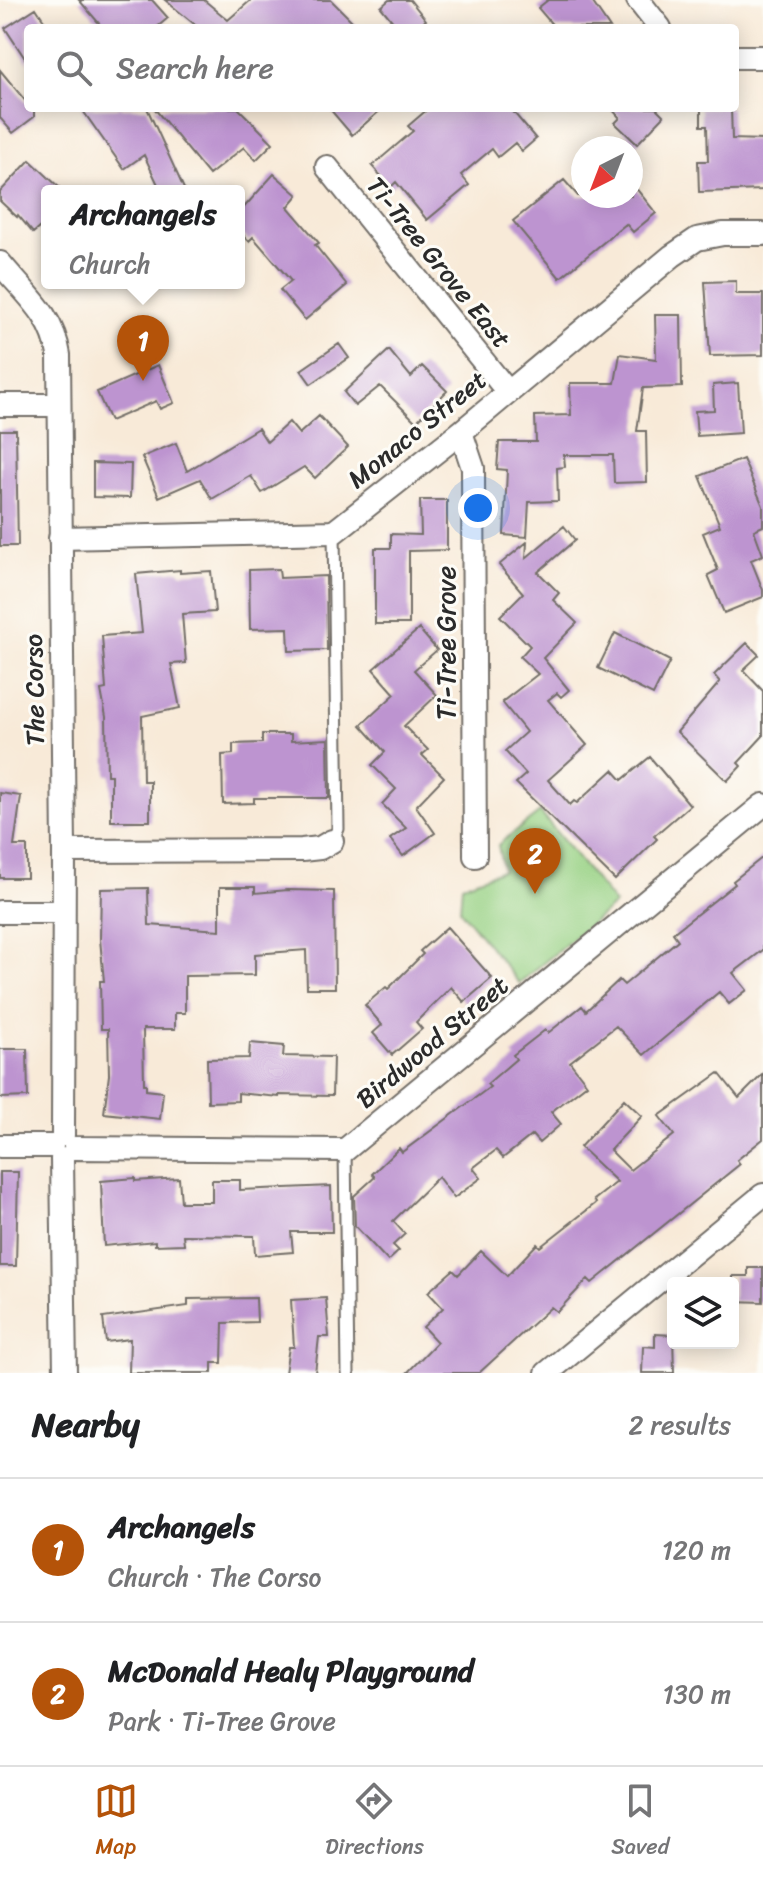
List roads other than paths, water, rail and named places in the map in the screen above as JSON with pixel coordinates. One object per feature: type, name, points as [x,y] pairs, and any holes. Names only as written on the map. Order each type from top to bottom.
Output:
[{"type":"street","points":[[638,0],[657,24]]},
{"type":"street","points":[[739,57],[763,57]]},
{"type":"street","name":"Ti-Tree Grove East","points":[[327,167],[508,392]]},
{"type":"street","name":"Monaco Street","points":[[334,532],[461,432],[672,256],[697,239],[723,234],[763,234]]},
{"type":"street","name":"The Corso","points":[[0,263],[46,315],[56,335],[59,355],[65,1373]]},
{"type":"street","points":[[0,405],[59,405]]},
{"type":"street","name":"Ti-Tree Grove","points":[[461,432],[473,468],[475,856]]},
{"type":"street","points":[[60,538],[334,532]]},
{"type":"street","name":"Birdwood Street","points":[[345,1150],[763,805]]},
{"type":"street","points":[[64,851],[302,850],[320,848],[332,841]]},
{"type":"street","points":[[0,912],[63,912]]},
{"type":"street","points":[[0,1146],[345,1150]]},
{"type":"street","points":[[547,1373],[763,1195]]},
{"type":"lane","points":[[332,841],[338,829],[334,532]]},
{"type":"lane","points":[[345,1150],[348,1373]]},
{"type":"place","name":"Archangels","points":[[143,381]]},
{"type":"place","name":"McDonald Healy Playground","points":[[535,894]]}]
